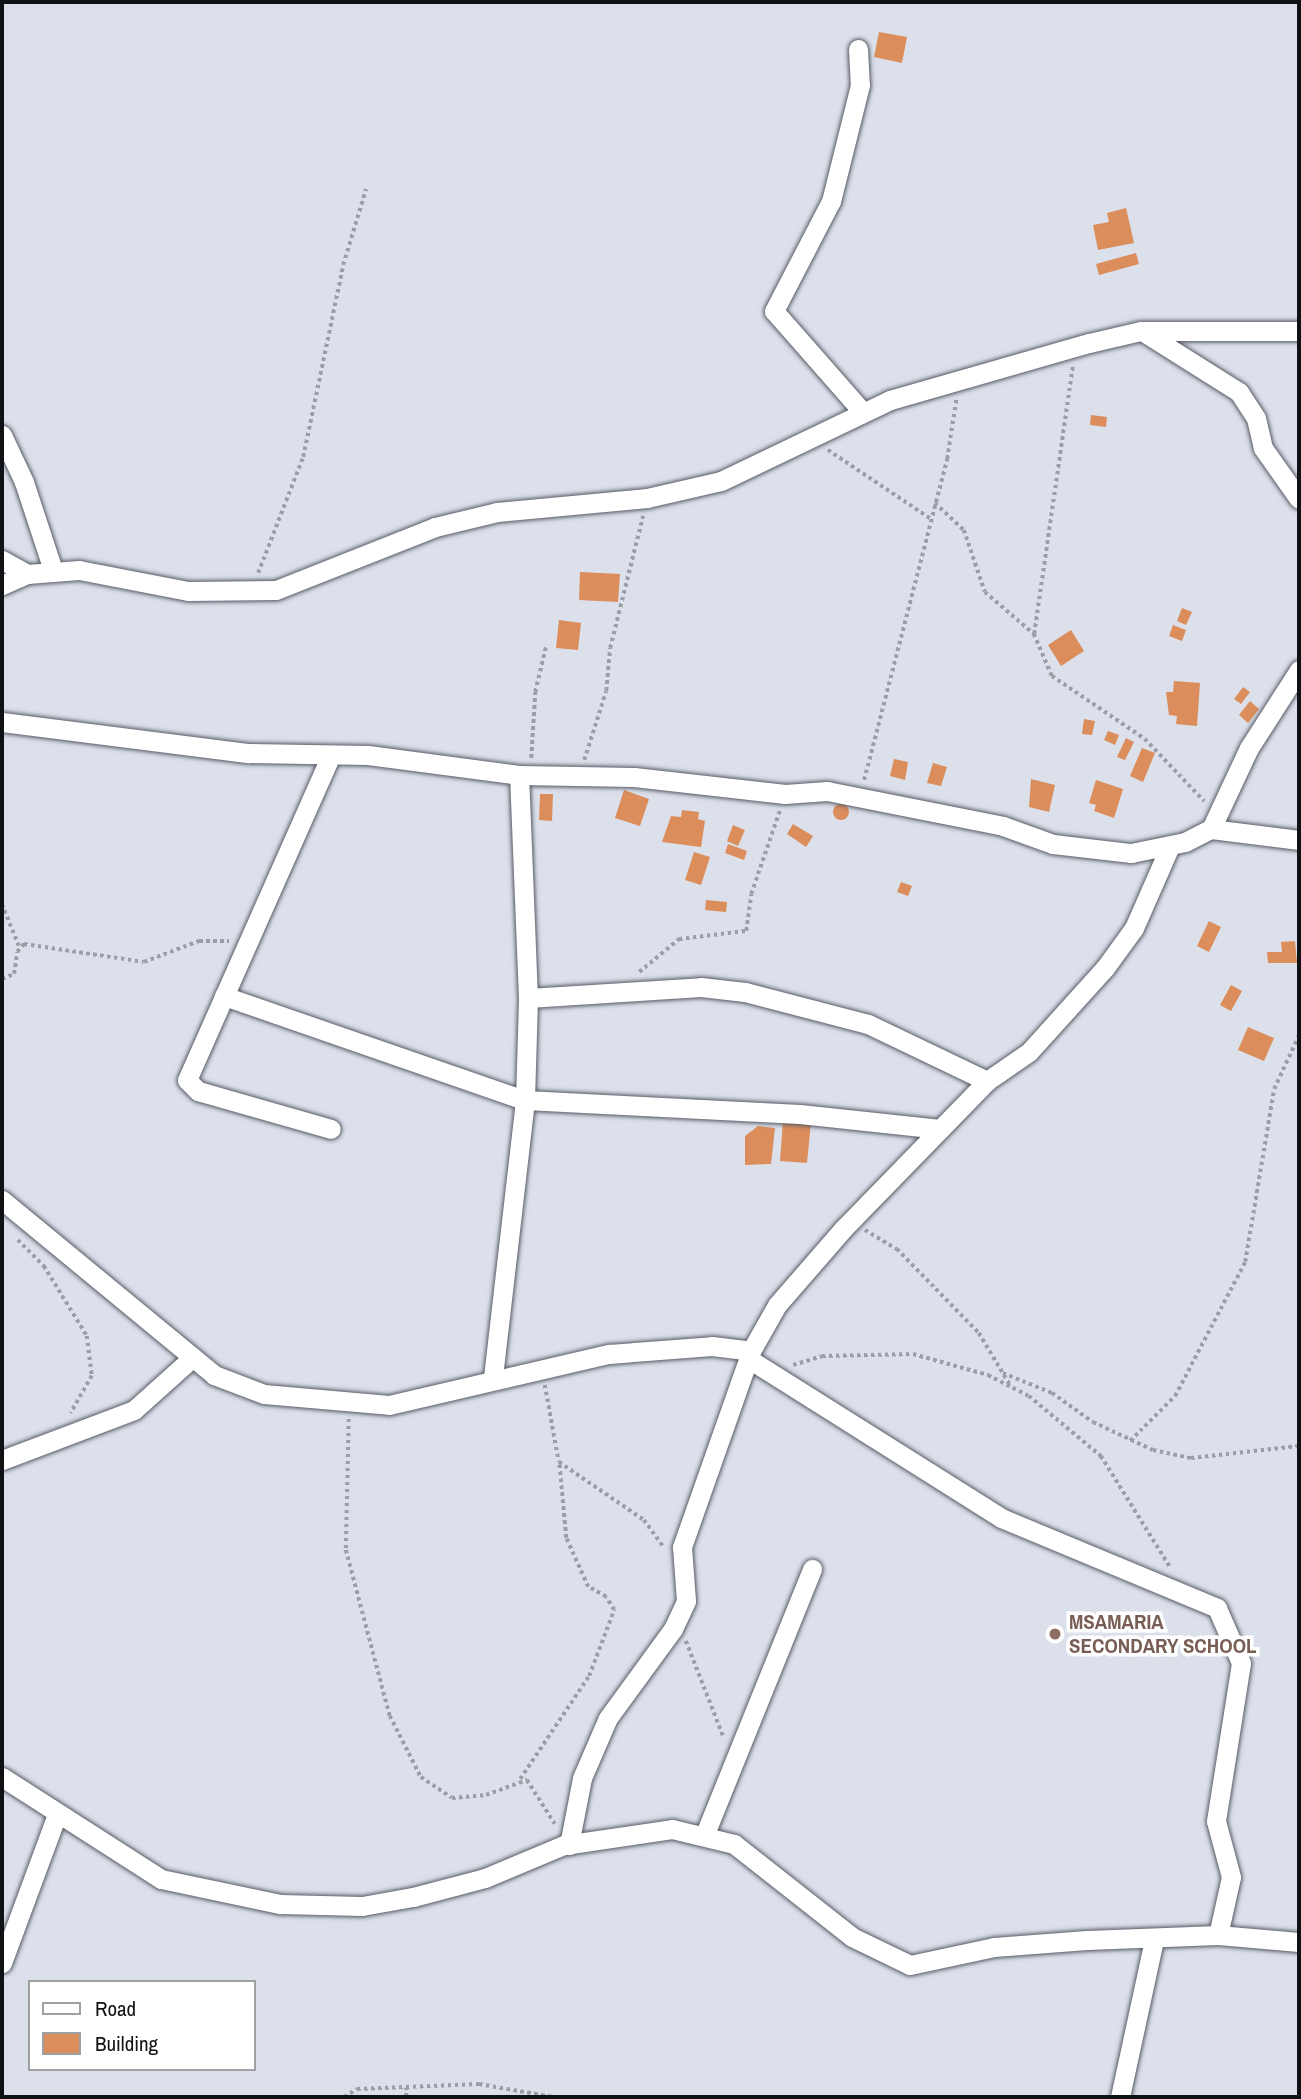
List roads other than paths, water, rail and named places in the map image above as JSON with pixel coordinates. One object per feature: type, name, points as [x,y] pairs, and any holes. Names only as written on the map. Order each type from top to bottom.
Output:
[{"type":"street","points":[[858,49],[860,85],[831,201],[774,311],[862,411]]},
{"type":"street","points":[[1141,331],[1239,392],[1256,418],[1263,448],[1299,499]]},
{"type":"street","points":[[2,585],[27,574],[79,570],[188,591],[249,594],[276,590],[435,527],[484,515],[647,498],[721,481],[862,411],[1141,331],[1299,331]]},
{"type":"street","points":[[2,435],[24,482],[53,570]]},
{"type":"street","points":[[2,560],[27,574]]},
{"type":"street","points":[[2,722],[249,753],[368,755],[525,775],[634,777],[785,794],[859,795],[898,808],[1003,826],[1052,844],[1131,853],[1170,846],[1214,822],[1269,712],[1299,670]]},
{"type":"street","points":[[331,755],[188,1072],[189,1084],[331,1129]]},
{"type":"street","points":[[493,1377],[525,1100],[528,998],[525,775]]},
{"type":"street","points":[[1214,822],[1299,840]]},
{"type":"street","points":[[567,1845],[582,1778],[608,1718],[681,1614],[688,1587],[685,1574],[686,1534],[750,1355],[777,1305],[851,1221],[940,1129],[987,1081],[1028,1052],[1105,968],[1134,928],[1170,846]]},
{"type":"street","points":[[528,998],[701,987],[745,992],[868,1024],[987,1081]]},
{"type":"street","points":[[224,996],[525,1100],[800,1114],[940,1129]]},
{"type":"street","points":[[2,1200],[193,1357],[230,1384],[350,1404],[434,1397],[493,1377],[537,1370],[559,1362],[673,1347],[750,1355],[870,1441],[1000,1518],[1182,1590],[1217,1608],[1241,1662],[1216,1821],[1231,1877],[1218,1935]]},
{"type":"street","points":[[2,1460],[61,1441],[134,1410],[193,1357]]},
{"type":"street","points":[[705,1834],[812,1569]]},
{"type":"street","points":[[2,1777],[118,1856],[182,1887],[325,1907],[413,1897],[485,1878],[567,1845],[672,1829],[705,1834],[734,1843],[852,1937],[910,1965],[994,1947],[1218,1935],[1299,1942]]},
{"type":"street","points":[[2,1963],[57,1814]]},
{"type":"street","points":[[1120,2097],[1154,1940]]},
{"type":"place","name":"MSAMARIA SECONDARY SCHOOL","points":[[1055,1634]]}]
